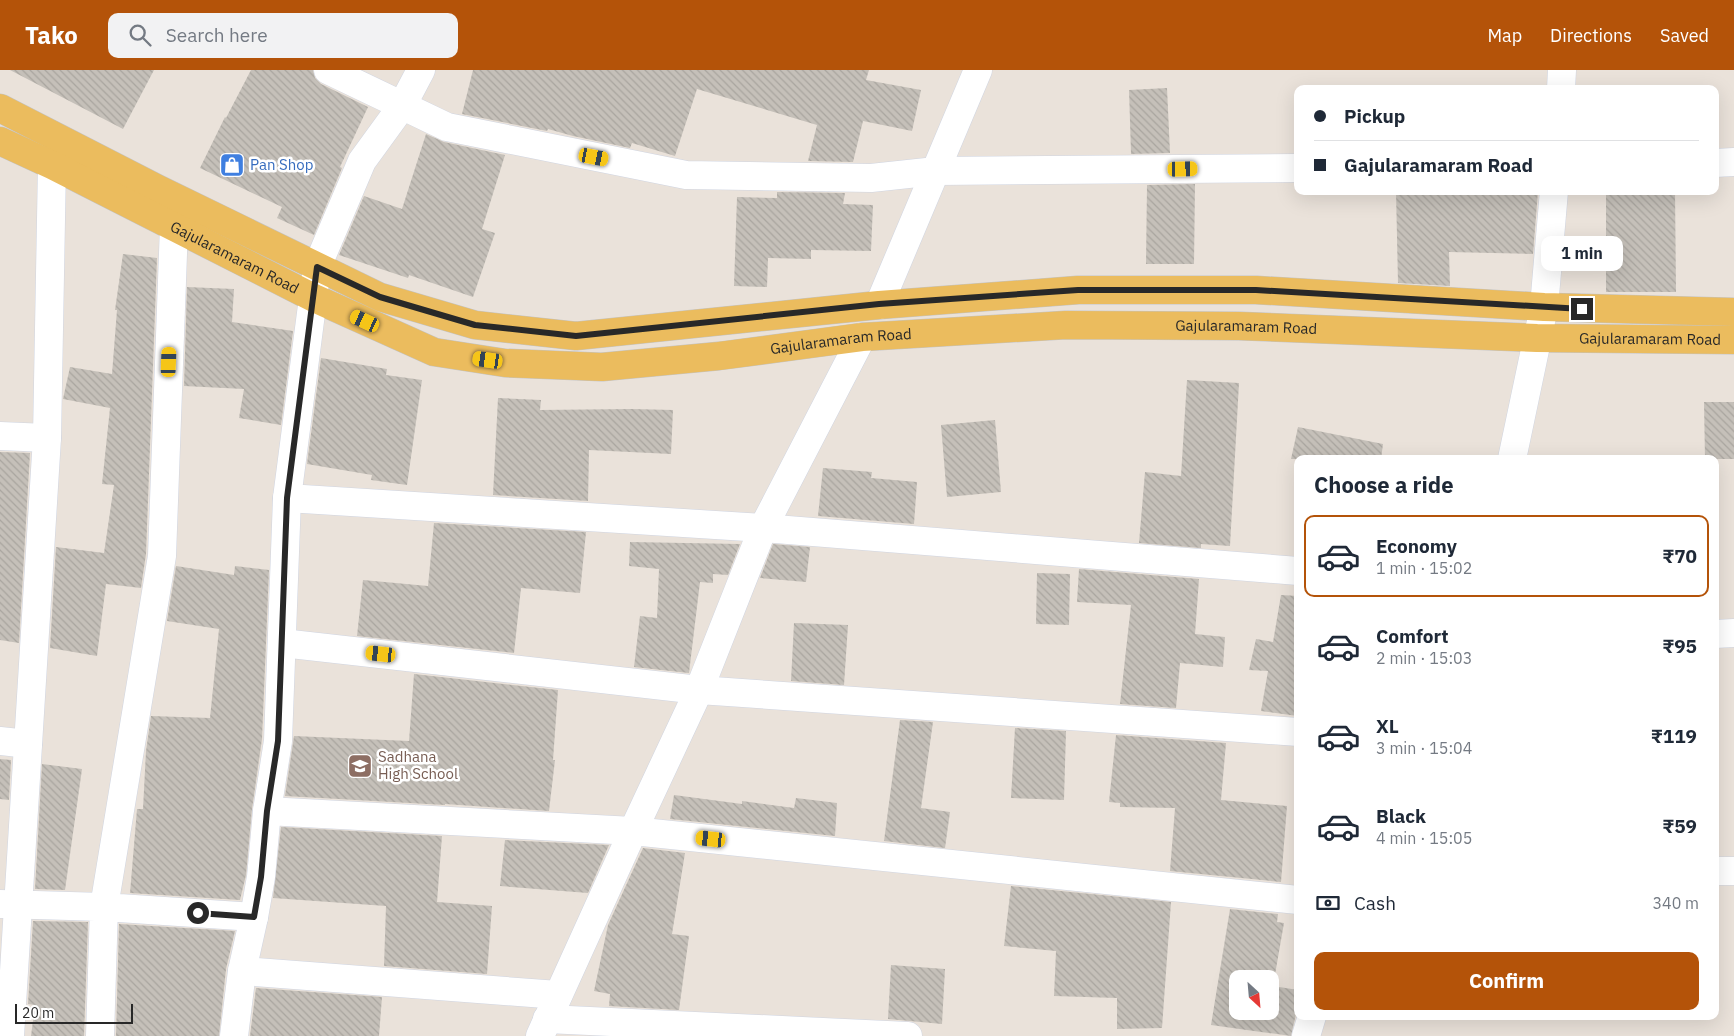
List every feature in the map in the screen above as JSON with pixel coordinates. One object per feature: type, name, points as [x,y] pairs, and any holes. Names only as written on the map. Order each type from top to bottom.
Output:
[{"type":"main road","name":"Gajularamaram Road","points":[[0,108],[380,297],[475,325],[576,336],[879,304],[1078,290],[1256,290],[1544,307],[1734,312]]},
{"type":"main road","name":"Gajularamaram Road","points":[[0,141],[52,165],[314,298],[434,352],[506,363],[602,367],[719,356],[862,337],[1075,325],[1240,326],[1537,338],[1734,340]]},
{"type":"street","points":[[328,70],[447,127],[686,175],[871,178],[936,171],[1294,168]]},
{"type":"street","points":[[234,1036],[242,971],[261,877],[267,811],[278,741],[287,498],[317,267],[362,161],[402,106],[421,70]]},
{"type":"street","points":[[879,304],[978,70]]},
{"type":"street","points":[[1561,85],[1562,70]]},
{"type":"street","points":[[1719,164],[1734,162]]},
{"type":"street","points":[[10,1036],[9,904],[28,744],[47,438],[52,165]]},
{"type":"street","points":[[1513,455],[1544,307],[1554,195]]},
{"type":"street","points":[[100,1036],[104,907],[162,556],[174,226]]},
{"type":"street","points":[[548,1017],[699,690],[763,528],[862,337]]},
{"type":"street","points":[[0,436],[47,438]]},
{"type":"street","points":[[287,498],[763,528],[1294,571]]},
{"type":"street","points":[[1719,634],[1734,634]]},
{"type":"street","points":[[282,643],[699,690],[1294,732]]},
{"type":"street","points":[[0,741],[28,744]]},
{"type":"street","points":[[267,811],[633,831],[1294,900]]},
{"type":"street","points":[[1719,871],[1734,871]]},
{"type":"street","points":[[9,904],[104,907],[254,917]]},
{"type":"street","points":[[242,971],[548,1017],[908,1036]]},
{"type":"street","points":[[1306,1036],[1311,1020]]},
{"type":"building","points":[[10,70],[154,70],[123,129]]},
{"type":"building","points":[[251,70],[313,70],[315,78],[321,84],[368,107],[340,167],[342,168],[314,235],[277,218],[282,207],[200,168]]},
{"type":"building","points":[[473,70],[869,70],[866,80],[921,90],[912,131],[863,121],[853,162],[808,161],[817,125],[697,89],[675,156],[632,143],[630,148],[548,129],[547,131],[462,114]]},
{"type":"building","points":[[1167,88],[1170,153],[1131,154],[1129,90]]},
{"type":"building","points":[[426,134],[444,142],[505,155],[482,229],[495,233],[473,297],[409,275],[408,278],[339,255],[364,196],[402,209]]},
{"type":"building","points":[[1195,184],[1194,264],[1146,264],[1147,185]]},
{"type":"building","points":[[777,192],[845,193],[843,204],[873,205],[871,251],[811,250],[811,259],[768,258],[767,287],[734,286],[737,197],[777,198]]},
{"type":"building","points":[[1396,195],[1538,195],[1533,254],[1449,252],[1450,286],[1398,283]]},
{"type":"building","points":[[1606,195],[1675,195],[1676,292],[1606,292]]},
{"type":"building","points":[[123,254],[157,258],[146,554],[141,588],[106,584],[97,656],[50,648],[56,547],[104,553],[114,485],[102,484],[110,408],[63,399],[70,367],[112,374],[117,310],[115,310]]},
{"type":"building","points":[[187,287],[234,289],[232,322],[293,331],[281,425],[239,418],[244,389],[184,386]]},
{"type":"building","points":[[321,358],[387,369],[386,375],[422,380],[407,485],[371,480],[372,475],[307,464]]},
{"type":"building","points":[[1187,380],[1239,383],[1230,546],[1201,544],[1201,548],[1139,543],[1145,472],[1181,476]]},
{"type":"building","points":[[498,398],[541,400],[540,410],[673,410],[671,454],[589,450],[588,501],[493,495]]},
{"type":"building","points":[[1704,402],[1734,402],[1734,459],[1719,459],[1719,455],[1705,455]]},
{"type":"building","points":[[995,420],[1001,492],[947,497],[941,425]]},
{"type":"building","points":[[1298,427],[1383,444],[1382,455],[1294,455],[1294,459],[1291,459]]},
{"type":"building","points":[[0,452],[30,453],[19,643],[0,640]]},
{"type":"building","points":[[823,468],[872,472],[871,478],[917,482],[914,524],[818,516]]},
{"type":"building","points":[[434,523],[586,532],[580,593],[521,588],[514,653],[357,636],[363,580],[428,586]]},
{"type":"building","points":[[630,542],[740,544],[728,575],[713,574],[713,583],[700,582],[689,673],[634,667],[640,616],[657,618],[659,569],[629,566]]},
{"type":"building","points":[[773,544],[810,547],[806,582],[760,578]]},
{"type":"building","points":[[176,566],[234,575],[235,566],[269,570],[262,739],[252,809],[246,875],[240,900],[130,893],[137,809],[143,809],[146,751],[151,716],[210,718],[219,629],[167,621]]},
{"type":"building","points":[[1079,569],[1199,579],[1195,634],[1225,637],[1223,667],[1180,663],[1176,708],[1120,704],[1131,605],[1077,602]]},
{"type":"building","points":[[1037,573],[1070,574],[1069,625],[1036,624]]},
{"type":"building","points":[[1281,595],[1294,596],[1294,715],[1261,711],[1268,671],[1249,670],[1256,639],[1273,642]]},
{"type":"building","points":[[794,623],[848,625],[844,685],[791,681]]},
{"type":"building","points":[[414,674],[558,690],[553,760],[555,760],[549,811],[285,796],[294,736],[409,741]]},
{"type":"building","points":[[900,720],[933,722],[921,808],[950,812],[945,848],[884,841]]},
{"type":"building","points":[[1015,728],[1066,731],[1064,800],[1011,798]]},
{"type":"building","points":[[1116,735],[1226,743],[1221,800],[1287,806],[1281,882],[1170,871],[1175,808],[1120,807],[1120,803],[1109,802]]},
{"type":"building","points":[[0,759],[11,760],[9,800],[0,799]]},
{"type":"building","points":[[42,764],[82,769],[65,890],[35,889]]},
{"type":"building","points":[[674,795],[742,804],[742,801],[794,808],[796,798],[837,803],[835,836],[670,819]]},
{"type":"building","points":[[281,827],[442,836],[437,902],[492,906],[487,974],[384,966],[386,906],[273,898]]},
{"type":"building","points":[[505,840],[609,845],[588,893],[500,886]]},
{"type":"building","points":[[643,848],[685,853],[672,934],[689,936],[679,1010],[609,1006],[610,994],[594,991],[608,925]]},
{"type":"building","points":[[1011,886],[1171,902],[1162,1028],[1117,1029],[1117,998],[1054,996],[1056,951],[1004,946]]},
{"type":"building","points":[[1230,909],[1278,914],[1277,922],[1284,923],[1276,970],[1229,970],[1229,1020],[1279,1020],[1279,987],[1294,989],[1295,1020],[1291,1036],[1211,1025]]},
{"type":"building","points":[[33,921],[88,922],[84,1036],[31,1036],[35,1005],[28,1004]]},
{"type":"building","points":[[119,924],[235,931],[226,969],[219,1036],[116,1036]]},
{"type":"building","points":[[891,965],[945,969],[942,1024],[888,1019]]},
{"type":"building","points":[[256,988],[382,997],[379,1036],[250,1036]]},
{"type":"place","name":"Pan Shop","points":[[232,165]]},
{"type":"place","name":"Sadhana High School","points":[[360,766]]},
{"type":"route","points":[[198,913],[254,917],[261,877],[267,811],[278,741],[287,498],[317,267],[380,297],[475,325],[576,336],[879,304],[1078,290],[1256,290],[1582,309]]}]
